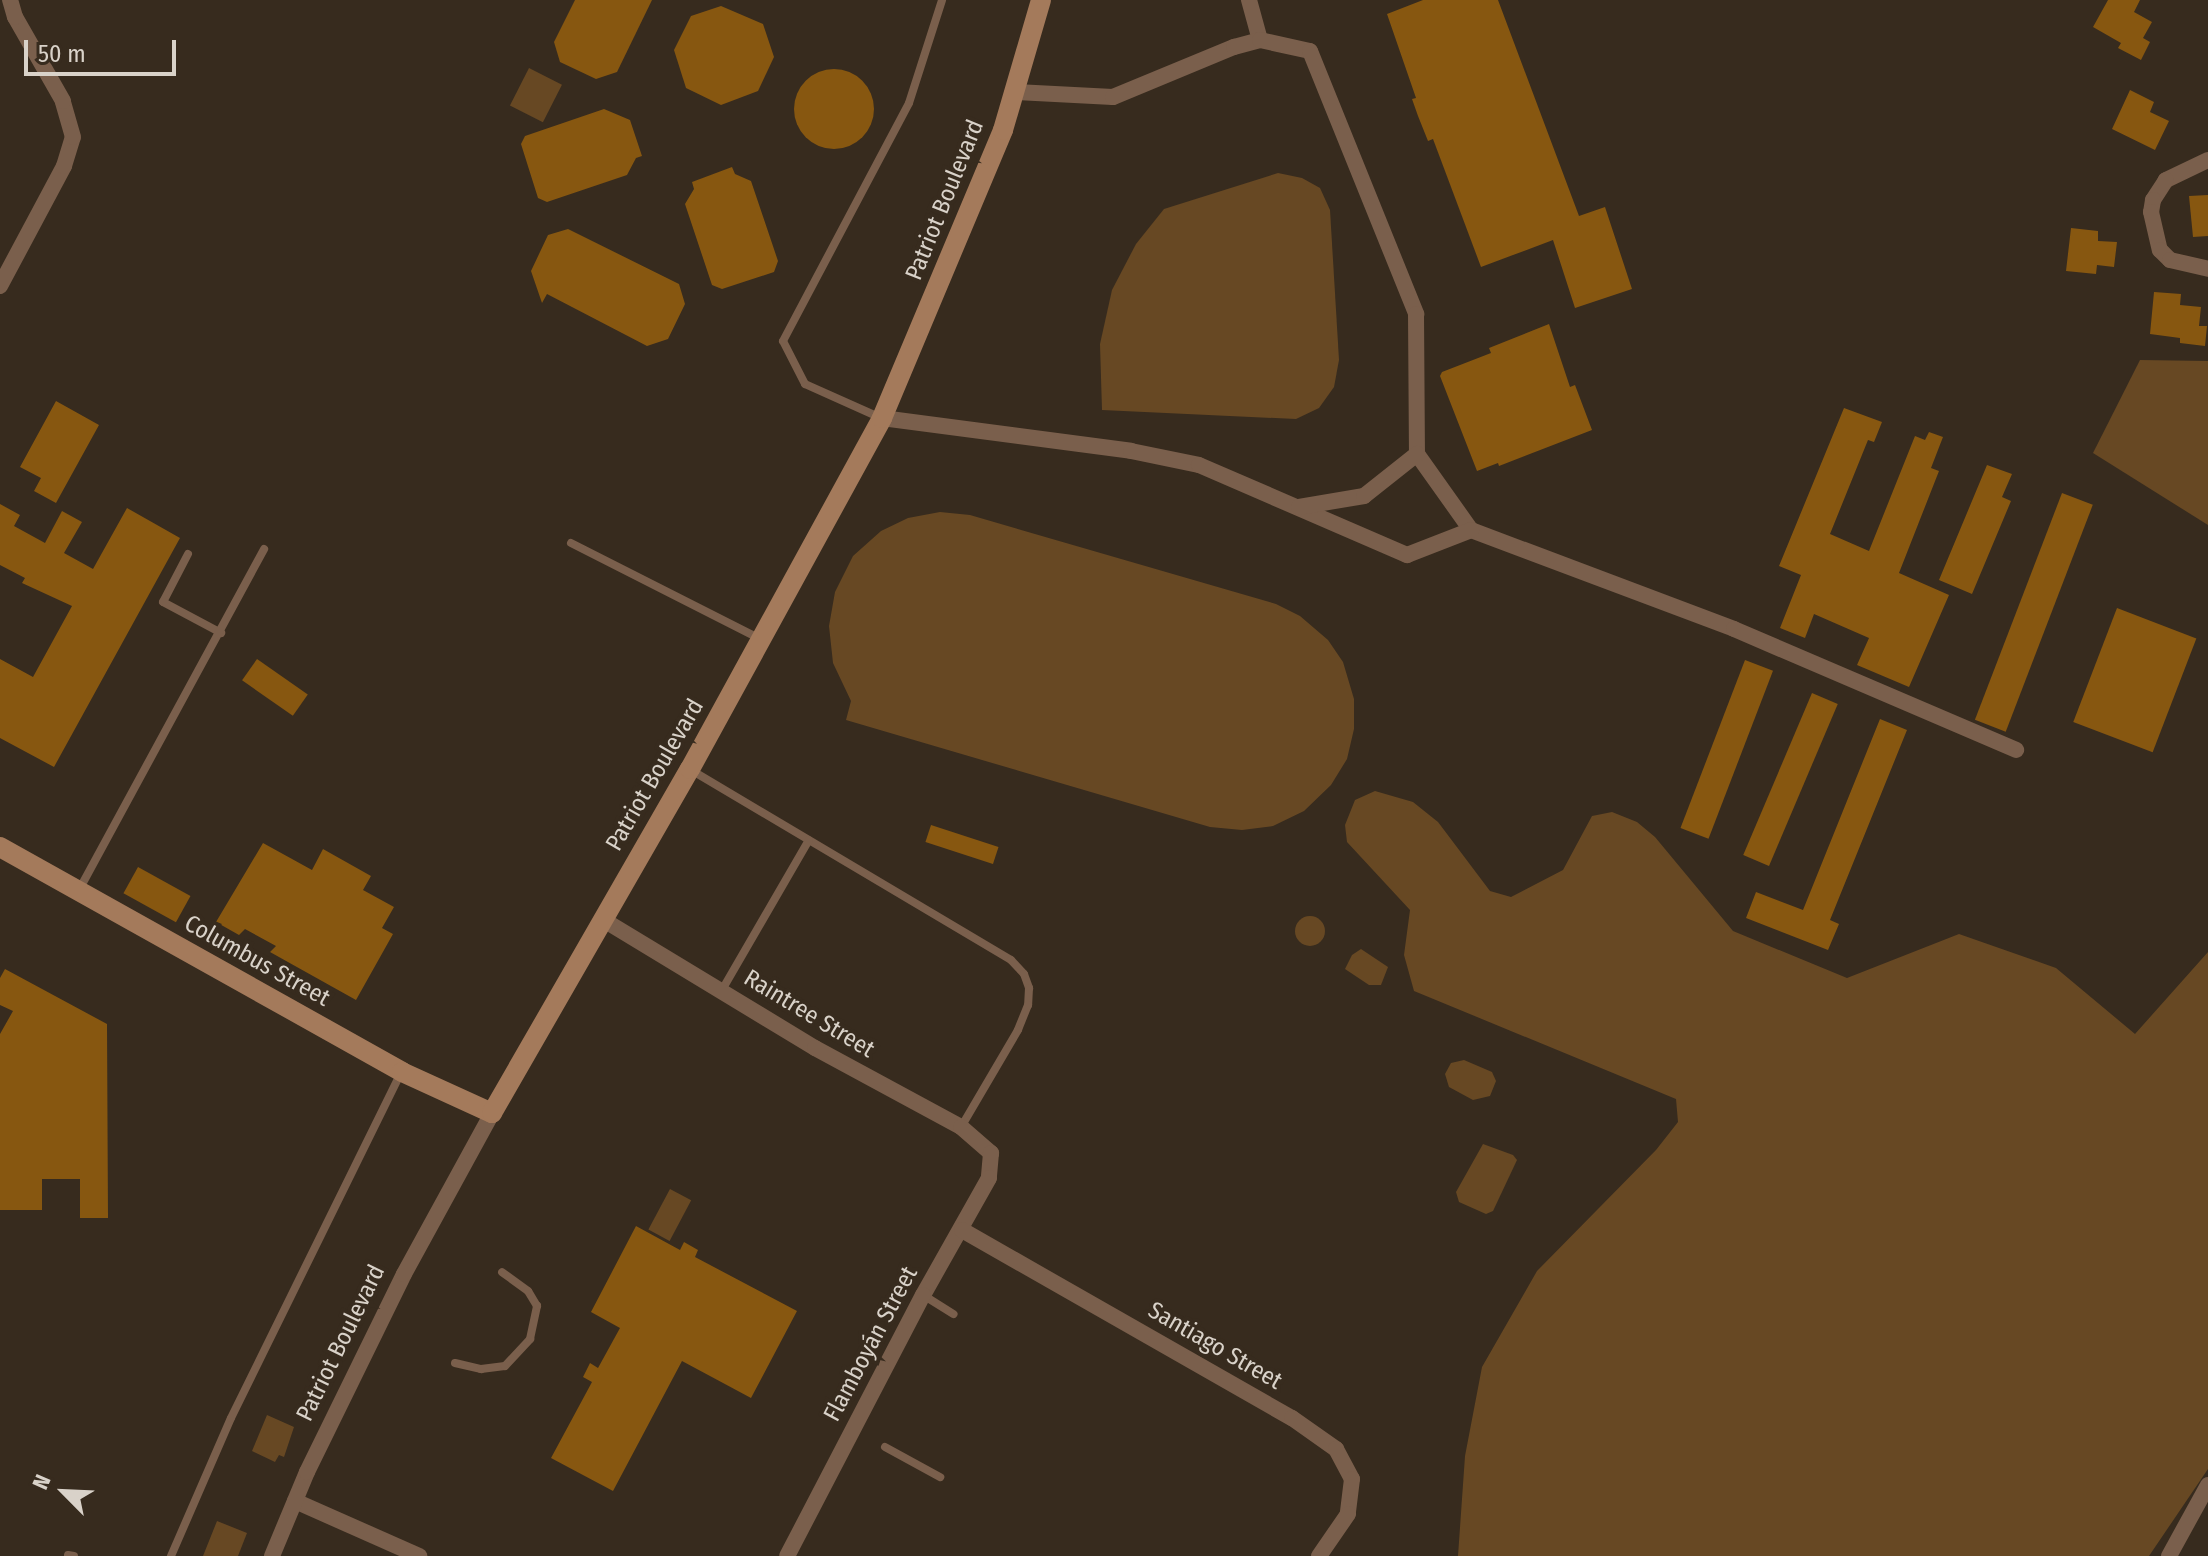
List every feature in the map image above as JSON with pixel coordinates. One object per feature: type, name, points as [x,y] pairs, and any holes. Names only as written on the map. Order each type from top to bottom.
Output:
[{"type":"street","points":[[0,286],[64,166],[73,137],[63,101],[15,17],[10,0]]},
{"type":"street","name":"Patriot Boulevard","points":[[272,1556],[295,1501],[404,1274],[492,1113],[690,769],[882,418],[1016,92],[1041,0]]},
{"type":"street","points":[[1249,0],[1260,40]]},
{"type":"street","points":[[1016,92],[1113,97],[1234,47],[1260,40],[1310,51],[1416,314],[1417,454],[1471,530],[1734,629],[2016,750]]},
{"type":"street","points":[[2208,160],[2166,180],[2153,200],[2151,212],[2160,250],[2170,260],[2208,269]]},
{"type":"street","points":[[882,418],[1131,451],[1199,465],[1407,555],[1471,530]]},
{"type":"street","points":[[1297,507],[1364,496],[1417,454]]},
{"type":"street","name":"Columbus Street","points":[[0,847],[402,1072],[492,1113]]},
{"type":"street","name":"Raintree Street","points":[[602,919],[815,1048],[961,1127],[991,1153]]},
{"type":"street","name":"Flamboyán Street","points":[[787,1556],[923,1295],[989,1178],[991,1153]]},
{"type":"street","name":"Santiago Street","points":[[962,1230],[1292,1418],[1336,1449],[1352,1479],[1348,1514],[1319,1556]]},
{"type":"street","points":[[2169,1556],[2208,1485]]},
{"type":"street","points":[[295,1501],[419,1556]]},
{"type":"lane","points":[[882,418],[805,384],[783,341],[909,103],[942,0]]},
{"type":"lane","points":[[571,543],[761,640]]},
{"type":"lane","points":[[79,890],[264,549]]},
{"type":"lane","points":[[188,554],[163,602],[221,633]]},
{"type":"lane","points":[[690,769],[1011,960],[1024,974],[1029,988],[1028,1005],[1018,1030],[961,1127]]},
{"type":"lane","points":[[722,990],[809,840]]},
{"type":"lane","points":[[171,1556],[231,1418],[402,1072]]},
{"type":"lane","points":[[455,1363],[481,1369],[505,1366],[530,1339],[537,1306],[528,1291],[502,1272]]},
{"type":"lane","points":[[923,1295],[954,1314]]},
{"type":"lane","points":[[885,1447],[940,1477]]},
{"type":"shaded area","points":[[529,68],[562,85],[543,122],[510,105]]},
{"type":"shaded area","points":[[1278,173],[1302,178],[1320,188],[1330,210],[1339,360],[1334,387],[1319,408],[1296,419],[1102,410],[1100,344],[1112,290],[1136,244],[1164,209]]},
{"type":"shaded area","points":[[2140,360],[2208,361],[2208,525],[2093,453]]},
{"type":"shaded area","points":[[940,512],[970,515],[1276,604],[1300,616],[1328,640],[1343,662],[1354,699],[1354,729],[1347,759],[1331,785],[1304,811],[1273,826],[1242,830],[1210,827],[846,720],[851,701],[833,663],[829,626],[835,592],[853,556],[881,531],[908,518]]},
{"type":"shaded area","points":[[1375,791],[1413,802],[1438,822],[1490,891],[1511,897],[1563,870],[1592,816],[1612,812],[1637,822],[1655,837],[1733,931],[1847,978],[1959,934],[2056,968],[2135,1034],[2208,952],[2208,1469],[2149,1556],[1458,1556],[1465,1456],[1482,1367],[1537,1271],[1656,1150],[1678,1122],[1676,1099],[1414,991],[1404,955],[1410,910],[1347,842],[1345,825],[1355,800]]},
{"type":"shaded area","points":[[1310,916],[1321,920],[1325,931],[1321,942],[1310,946],[1299,942],[1295,931],[1299,920]]},
{"type":"shaded area","points":[[1361,949],[1388,967],[1381,985],[1369,985],[1345,969],[1352,955]]},
{"type":"shaded area","points":[[1464,1060],[1492,1072],[1496,1081],[1490,1096],[1473,1100],[1449,1087],[1445,1074],[1451,1063]]},
{"type":"shaded area","points":[[1483,1144],[1513,1155],[1517,1160],[1493,1211],[1486,1214],[1459,1202],[1456,1192]]},
{"type":"shaded area","points":[[670,1189],[691,1200],[670,1241],[648,1230]]},
{"type":"shaded area","points":[[267,1415],[294,1427],[284,1457],[279,1455],[275,1462],[252,1451]]},
{"type":"shaded area","points":[[217,1521],[247,1533],[238,1556],[203,1556]]},
{"type":"building","points":[[575,0],[652,0],[617,72],[596,79],[560,62],[554,42]]},
{"type":"building","points":[[1423,0],[1498,0],[1579,216],[1605,207],[1632,289],[1575,308],[1553,240],[1481,267],[1433,139],[1428,141],[1418,116],[1412,99],[1416,98],[1387,14]]},
{"type":"building","points":[[2108,0],[2140,0],[2134,12],[2152,22],[2143,38],[2150,42],[2141,60],[2118,48],[2121,43],[2093,27]]},
{"type":"building","points":[[721,6],[763,24],[774,57],[758,91],[721,105],[686,88],[674,50],[691,16]]},
{"type":"building","points":[[834,69],[849,72],[862,81],[871,94],[874,109],[871,124],[862,137],[849,146],[834,149],[819,146],[806,137],[797,124],[794,109],[797,94],[806,81],[819,72]]},
{"type":"building","points":[[2130,90],[2154,102],[2150,112],[2169,121],[2155,150],[2112,129]]},
{"type":"building","points":[[604,109],[630,120],[642,156],[636,158],[627,175],[547,202],[538,198],[521,144],[525,136]]},
{"type":"building","points":[[732,167],[735,174],[751,181],[778,261],[774,272],[722,289],[712,285],[685,204],[694,189],[692,182]]},
{"type":"building","points":[[2208,195],[2208,236],[2193,237],[2189,196]]},
{"type":"building","points":[[2071,228],[2098,231],[2098,241],[2117,242],[2114,267],[2097,265],[2096,274],[2066,271]]},
{"type":"building","points":[[568,229],[679,284],[685,304],[668,339],[647,346],[547,294],[542,303],[531,271],[548,235]]},
{"type":"building","points":[[2154,292],[2181,294],[2180,305],[2201,307],[2199,326],[2207,326],[2205,346],[2180,343],[2180,338],[2150,334]]},
{"type":"building","points":[[1549,324],[1570,387],[1575,385],[1592,430],[1499,466],[1498,463],[1477,471],[1440,376],[1442,372],[1491,353],[1489,348]]},
{"type":"building","points":[[56,401],[99,425],[56,503],[34,491],[41,478],[20,467]]},
{"type":"building","points":[[1844,408],[1882,422],[1874,442],[1868,440],[1830,534],[1869,551],[1915,436],[1925,440],[1929,432],[1943,437],[1931,468],[1939,471],[1899,573],[1949,595],[1909,687],[1857,665],[1869,638],[1814,614],[1805,638],[1780,628],[1801,575],[1779,566]]},
{"type":"building","points":[[1987,465],[2012,474],[2002,497],[2011,501],[1972,594],[1939,580]]},
{"type":"building","points":[[2062,493],[2093,505],[2006,732],[1975,720]]},
{"type":"building","points":[[0,504],[20,515],[14,526],[45,543],[62,511],[82,522],[64,553],[93,569],[127,508],[180,538],[54,767],[0,738],[0,659],[33,677],[72,606],[22,583],[25,578],[0,565]]},
{"type":"building","points":[[2117,608],[2196,638],[2153,752],[2073,722]]},
{"type":"building","points":[[257,659],[308,695],[293,716],[242,680]]},
{"type":"building","points":[[1745,660],[1773,671],[1709,839],[1680,828]]},
{"type":"building","points":[[1812,693],[1838,704],[1769,866],[1743,855]]},
{"type":"building","points":[[1880,719],[1907,730],[1830,920],[1839,924],[1828,950],[1746,918],[1756,892],[1803,910]]},
{"type":"building","points":[[931,825],[999,847],[993,864],[925,842]]},
{"type":"building","points":[[263,843],[312,870],[323,849],[371,876],[363,890],[394,907],[382,928],[393,934],[356,1000],[270,952],[276,946],[245,929],[239,935],[216,922]]},
{"type":"building","points":[[138,867],[190,896],[176,922],[123,893]]},
{"type":"building","points":[[5,969],[107,1024],[108,1218],[80,1218],[80,1179],[42,1179],[42,1210],[0,1210],[0,1034],[13,1011],[0,1005],[0,978]]},
{"type":"building","points":[[636,1226],[680,1250],[684,1242],[698,1250],[695,1257],[797,1311],[751,1398],[682,1361],[613,1491],[551,1458],[592,1382],[583,1377],[590,1363],[598,1368],[620,1328],[591,1312]]}]
